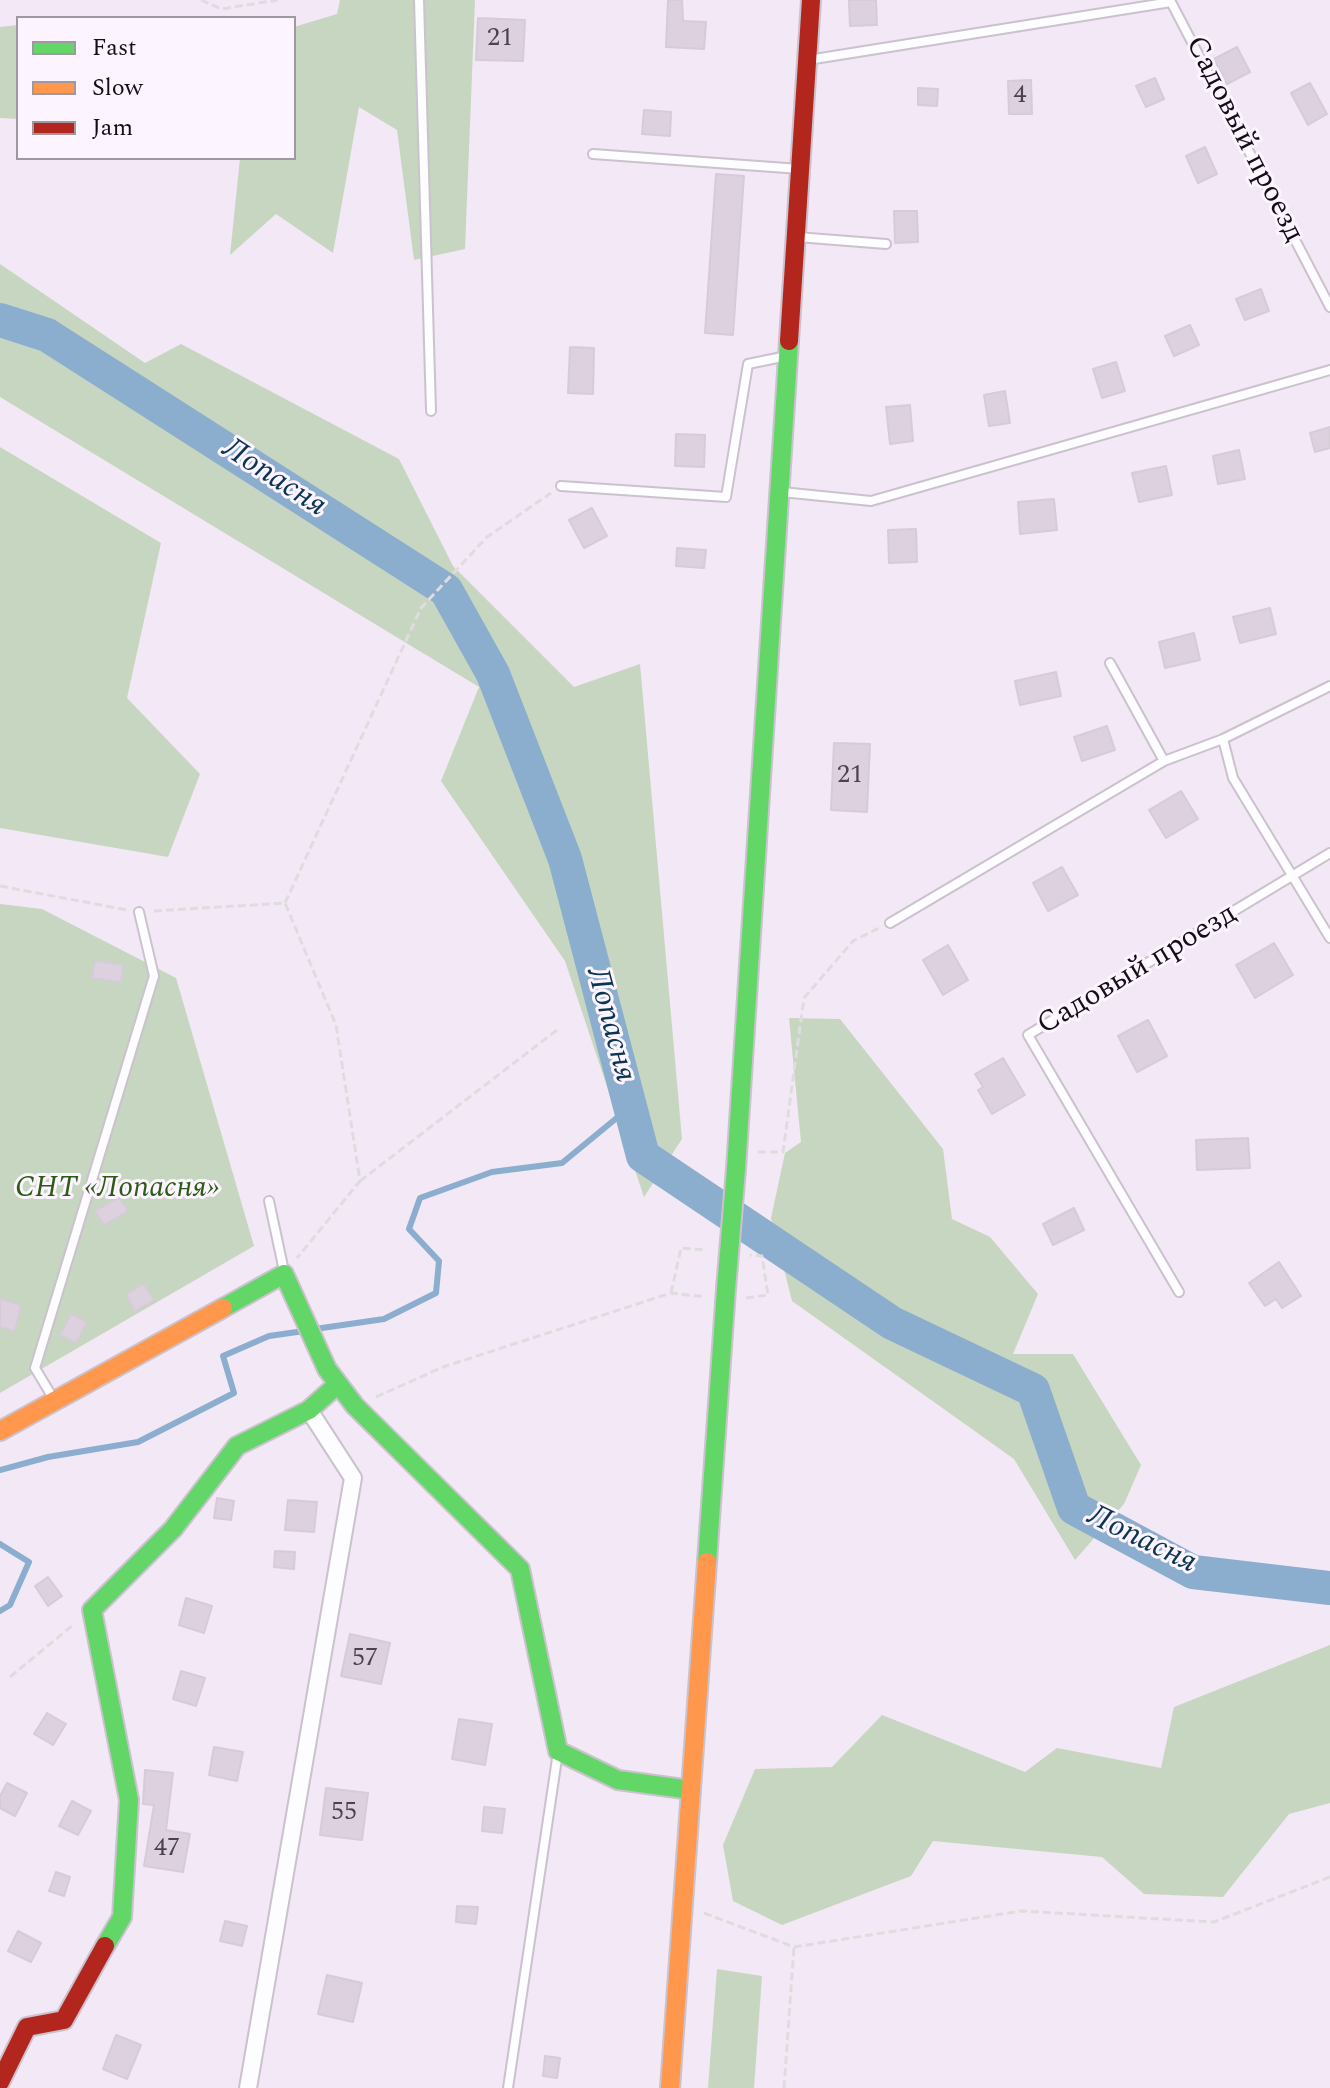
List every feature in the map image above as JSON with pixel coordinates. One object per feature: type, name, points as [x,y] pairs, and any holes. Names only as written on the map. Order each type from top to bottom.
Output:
[{"type":"street","points":[[670,2088],[736,1169],[777,492],[811,0]]},
{"type":"street","points":[[0,1431],[284,1274],[332,1376],[355,1406],[520,1569],[558,1751],[618,1780],[691,1790]]},
{"type":"street","points":[[0,2082],[27,2027],[64,2020],[122,1917],[129,1800],[92,1610],[173,1529],[237,1446],[309,1410],[332,1376]]},
{"type":"street","points":[[248,2088],[353,1478],[309,1410]]},
{"type":"lane","points":[[419,0],[431,411]]},
{"type":"lane","name":"Садовый проезд","points":[[808,60],[1171,2],[1330,307]]},
{"type":"lane","points":[[593,154],[801,169]]},
{"type":"lane","points":[[796,237],[886,244]]},
{"type":"lane","points":[[561,486],[726,497],[748,364],[787,356]]},
{"type":"lane","points":[[777,492],[871,501],[1330,370]]},
{"type":"lane","points":[[1110,663],[1164,761]]},
{"type":"lane","points":[[890,923],[1164,761],[1223,739],[1330,686]]},
{"type":"lane","points":[[1223,739],[1233,778],[1330,938]]},
{"type":"lane","name":"Садовый проезд","points":[[1179,1292],[1028,1035],[1330,853]]},
{"type":"lane","points":[[53,1399],[35,1368],[154,976],[139,912]]},
{"type":"lane","points":[[269,1201],[284,1274]]},
{"type":"lane","points":[[508,2088],[558,1751]]},
{"type":"path","points":[[201,0],[221,9],[278,0]]},
{"type":"path","points":[[360,1181],[336,1025],[285,903],[421,608],[487,537],[561,486]]},
{"type":"path","points":[[0,886],[139,912],[285,903]]},
{"type":"path","points":[[756,1152],[783,1152],[804,998],[853,941],[890,923]]},
{"type":"path","points":[[284,1274],[360,1181],[557,1030]]},
{"type":"path","points":[[355,1406],[443,1367],[671,1293],[708,1298]]},
{"type":"path","points":[[10,1677],[92,1610]]},
{"type":"path","points":[[682,1905],[794,1947],[1021,1911],[1214,1922],[1330,1877]]},
{"type":"path","points":[[784,2088],[794,1947]]},
{"type":"green space","points":[[340,0],[475,0],[465,249],[414,260],[397,130],[359,107],[333,253],[276,214],[230,255],[240,160],[296,160],[296,26],[337,14]]},
{"type":"green space","points":[[16,25],[16,119],[0,118],[0,27]]},
{"type":"green space","points":[[0,264],[145,363],[181,344],[399,459],[453,566],[574,687],[640,664],[682,1139],[644,1197],[565,961],[441,781],[479,687],[0,397]]},
{"type":"green space","points":[[0,447],[161,543],[127,698],[200,774],[168,857],[0,828]]},
{"type":"green space","name":"СНТ «Лопасня»","points":[[0,904],[42,909],[176,978],[254,1246],[0,1393]]},
{"type":"green space","points":[[789,1018],[840,1019],[943,1149],[952,1219],[990,1237],[1038,1294],[1013,1354],[1073,1354],[1141,1465],[1124,1504],[1075,1560],[1014,1459],[792,1301],[771,1218],[785,1153],[801,1142]]},
{"type":"green space","points":[[1330,1645],[1330,1803],[1289,1814],[1223,1897],[1144,1894],[1102,1857],[933,1841],[911,1876],[782,1925],[733,1901],[723,1845],[755,1769],[832,1767],[882,1715],[1025,1772],[1057,1748],[1161,1768],[1174,1707]]},
{"type":"green space","points":[[717,1969],[762,1976],[754,2088],[708,2088]]},
{"type":"building","points":[[668,0],[682,0],[683,21],[706,22],[704,49],[666,47]]},
{"type":"building","points":[[849,0],[876,0],[877,25],[850,26]]},
{"type":"building","points":[[478,18],[525,20],[523,61],[476,60]]},
{"type":"building","points":[[1237,47],[1250,72],[1227,84],[1214,59]]},
{"type":"building","points":[[1155,78],[1164,99],[1146,107],[1136,86]]},
{"type":"building","points":[[1031,80],[1032,114],[1009,114],[1008,81]]},
{"type":"building","points":[[1310,83],[1327,114],[1308,125],[1291,93]]},
{"type":"building","points":[[918,88],[938,89],[937,106],[918,105]]},
{"type":"building","points":[[644,110],[671,112],[670,136],[642,134]]},
{"type":"building","points":[[1205,147],[1217,174],[1198,183],[1186,156]]},
{"type":"building","points":[[716,174],[744,176],[733,335],[705,333]]},
{"type":"building","points":[[894,211],[917,211],[918,242],[895,243]]},
{"type":"building","points":[[1261,289],[1269,311],[1245,320],[1236,299]]},
{"type":"building","points":[[1190,325],[1199,345],[1174,356],[1165,336]]},
{"type":"building","points":[[570,347],[594,348],[593,394],[568,393]]},
{"type":"building","points":[[1116,362],[1125,391],[1102,398],[1093,369]]},
{"type":"building","points":[[1005,391],[1010,423],[989,426],[984,395]]},
{"type":"building","points":[[910,405],[913,441],[890,444],[886,407]]},
{"type":"building","points":[[1330,427],[1330,448],[1315,452],[1310,433]]},
{"type":"building","points":[[676,434],[705,435],[704,467],[675,466]]},
{"type":"building","points":[[1239,450],[1245,479],[1218,484],[1213,456]]},
{"type":"building","points":[[1166,466],[1172,495],[1139,502],[1132,473]]},
{"type":"building","points":[[1054,499],[1057,530],[1020,534],[1018,502]]},
{"type":"building","points":[[592,508],[607,536],[584,548],[569,520]]},
{"type":"building","points":[[916,529],[917,562],[889,563],[888,530]]},
{"type":"building","points":[[677,548],[706,550],[704,568],[676,566]]},
{"type":"building","points":[[1270,608],[1276,634],[1240,643],[1233,617]]},
{"type":"building","points":[[1194,633],[1200,660],[1165,668],[1159,642]]},
{"type":"building","points":[[1056,672],[1061,696],[1020,705],[1015,681]]},
{"type":"building","points":[[1107,726],[1115,750],[1082,761],[1074,737]]},
{"type":"building","points":[[834,743],[870,744],[867,812],[831,810]]},
{"type":"building","points":[[1181,791],[1198,819],[1166,838],[1149,810]]},
{"type":"building","points":[[1062,867],[1078,895],[1048,911],[1033,883]]},
{"type":"building","points":[[1274,943],[1293,975],[1255,998],[1236,965]]},
{"type":"building","points":[[948,945],[968,980],[943,995],[923,960]]},
{"type":"building","points":[[95,961],[123,965],[121,982],[92,978]]},
{"type":"building","points":[[1148,1020],[1167,1056],[1137,1072],[1118,1036]]},
{"type":"building","points":[[1003,1058],[1025,1095],[992,1114],[978,1090],[983,1087],[975,1074]]},
{"type":"building","points":[[1248,1138],[1250,1168],[1197,1170],[1196,1140]]},
{"type":"building","points":[[119,1197],[128,1211],[104,1225],[95,1211]]},
{"type":"building","points":[[1074,1208],[1084,1230],[1053,1245],[1043,1224]]},
{"type":"building","points":[[1279,1262],[1301,1296],[1282,1308],[1276,1299],[1265,1306],[1249,1283]]},
{"type":"building","points":[[144,1284],[154,1300],[135,1311],[126,1294]]},
{"type":"building","points":[[0,1299],[21,1305],[15,1331],[0,1327]]},
{"type":"building","points":[[71,1314],[87,1322],[76,1343],[60,1335]]},
{"type":"building","points":[[217,1498],[234,1501],[231,1520],[214,1518]]},
{"type":"building","points":[[288,1500],[317,1502],[314,1532],[285,1530]]},
{"type":"building","points":[[275,1551],[295,1552],[294,1569],[274,1567]]},
{"type":"building","points":[[48,1577],[62,1596],[48,1606],[35,1586]]},
{"type":"building","points":[[186,1598],[212,1606],[204,1633],[179,1625]]},
{"type":"building","points":[[350,1634],[390,1643],[381,1684],[341,1676]]},
{"type":"building","points":[[181,1671],[205,1678],[196,1706],[173,1699]]},
{"type":"building","points":[[47,1713],[66,1724],[53,1745],[34,1734]]},
{"type":"building","points":[[459,1719],[492,1724],[485,1765],[452,1759]]},
{"type":"building","points":[[214,1747],[243,1752],[237,1781],[209,1775]]},
{"type":"building","points":[[145,1770],[173,1773],[166,1830],[190,1834],[183,1872],[144,1866],[154,1805],[143,1804]]},
{"type":"building","points":[[7,1783],[27,1793],[15,1816],[0,1808],[0,1796]]},
{"type":"building","points":[[326,1788],[368,1793],[362,1840],[320,1835]]},
{"type":"building","points":[[72,1801],[91,1811],[78,1835],[59,1826]]},
{"type":"building","points":[[484,1807],[505,1809],[502,1833],[482,1831]]},
{"type":"building","points":[[56,1872],[70,1877],[64,1896],[49,1891]]},
{"type":"building","points":[[457,1906],[478,1907],[476,1924],[456,1922]]},
{"type":"building","points":[[225,1921],[247,1926],[242,1946],[220,1941]]},
{"type":"building","points":[[18,1931],[41,1943],[31,1962],[8,1951]]},
{"type":"building","points":[[327,1975],[362,1983],[353,2022],[318,2014]]},
{"type":"building","points":[[116,2035],[141,2045],[127,2079],[103,2069]]},
{"type":"building","points":[[545,2056],[560,2058],[557,2078],[543,2076]]},
{"type":"waterway","name":"Лопасня","points":[[0,320],[47,335],[446,590],[493,674],[565,859],[643,1156],[892,1323],[1033,1390],[1074,1508],[1193,1572],[1330,1588]]},
{"type":"waterway","points":[[315,1329],[384,1319],[436,1293],[439,1261],[409,1229],[420,1198],[492,1172],[562,1163],[630,1107]]},
{"type":"waterway","points":[[0,1470],[48,1457],[138,1442],[234,1393],[223,1356],[269,1336],[304,1331]]},
{"type":"waterway","points":[[0,1544],[29,1562],[10,1605],[0,1611]]},
{"type":"traffic: fast","points":[[736,1169],[789,341]]},
{"type":"traffic: fast","points":[[726,1289],[736,1169]]},
{"type":"traffic: fast","points":[[223,1308],[284,1274],[327,1369],[355,1406],[520,1569],[558,1751],[618,1780],[691,1790]]},
{"type":"traffic: fast","points":[[707,1562],[726,1289]]},
{"type":"traffic: fast","points":[[105,1946],[122,1917],[129,1800],[92,1610],[173,1529],[237,1446],[309,1410],[338,1384]]},
{"type":"traffic: slow","points":[[0,1431],[223,1308]]},
{"type":"traffic: slow","points":[[670,2088],[707,1562]]},
{"type":"traffic: jam","points":[[789,341],[811,0]]},
{"type":"traffic: jam","points":[[0,2082],[27,2027],[64,2020],[105,1946]]}]
